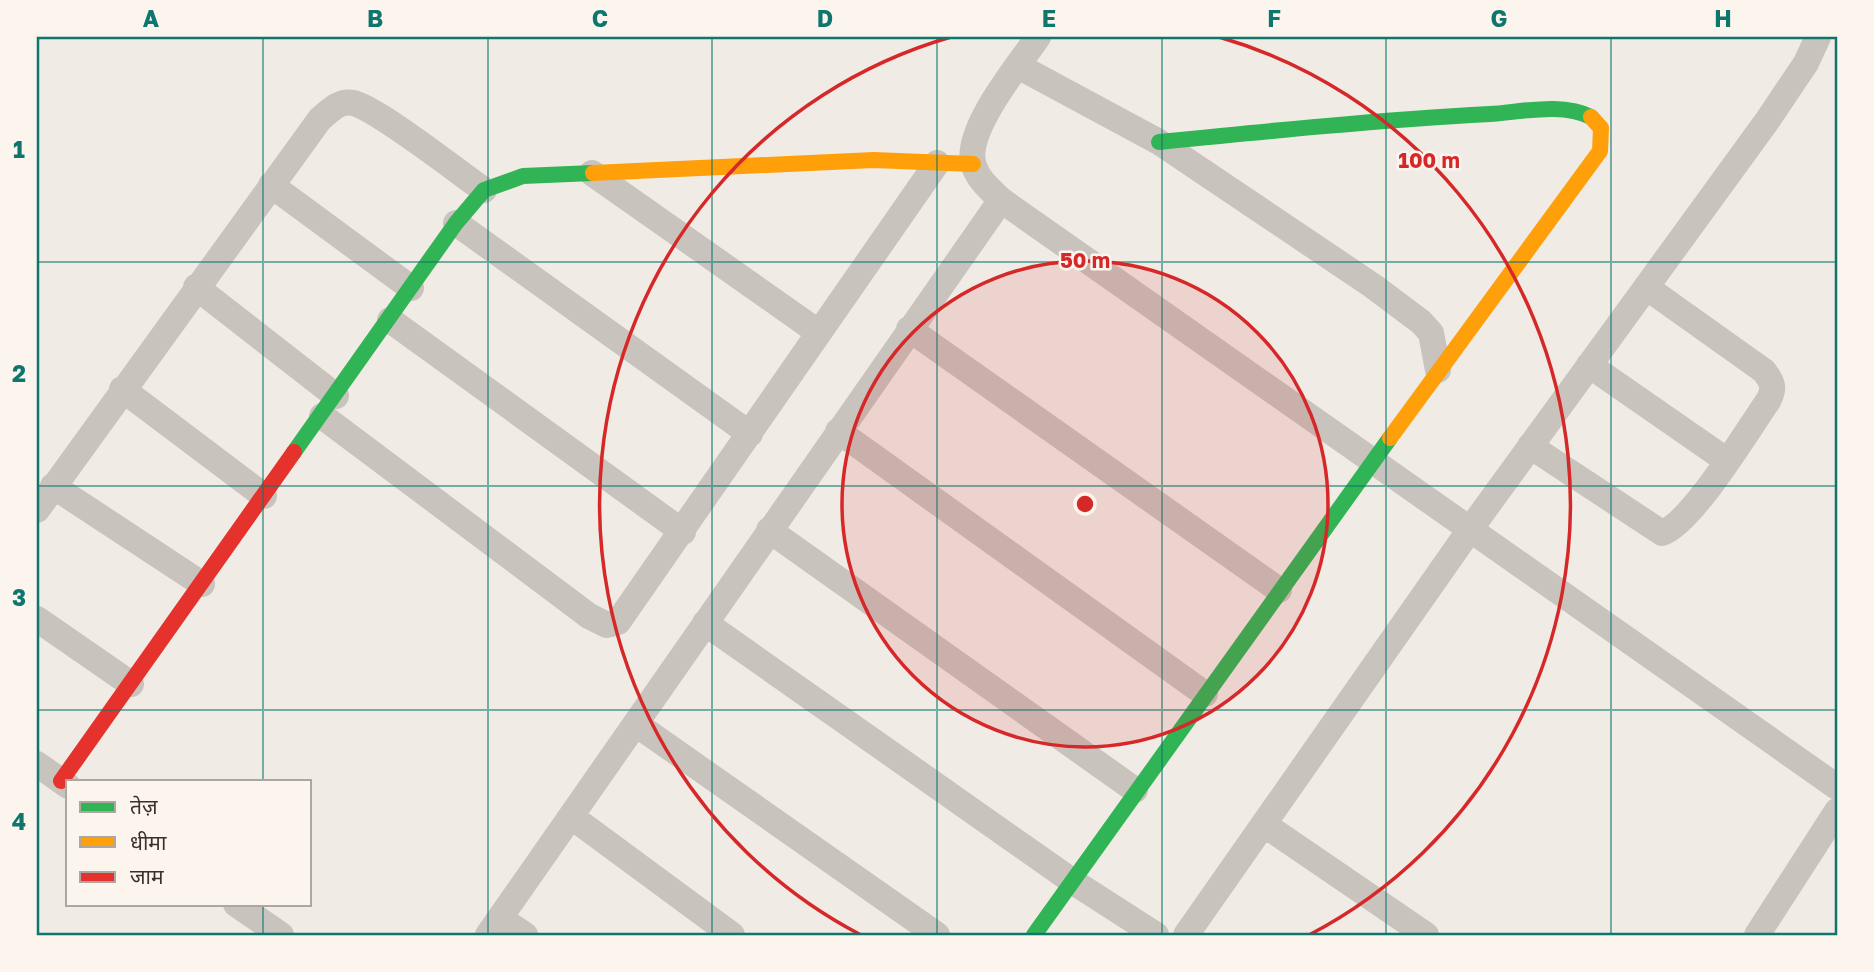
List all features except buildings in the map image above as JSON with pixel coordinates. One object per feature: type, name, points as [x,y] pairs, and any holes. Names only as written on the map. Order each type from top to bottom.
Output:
[{"type":"street","points":[[1038,37],[986,113],[972,146],[972,164],[980,180],[1000,200],[1837,787]]},
{"type":"street","points":[[1198,931],[1265,825],[1471,528],[1767,121],[1807,63],[1818,37]]},
{"type":"street","points":[[1017,66],[1159,142],[1421,322],[1431,333],[1438,370]]},
{"type":"street","points":[[37,510],[320,119],[339,104],[353,103],[376,114],[484,190]]},
{"type":"street","points":[[1034,935],[1279,590],[1600,151],[1605,136],[1593,118],[1582,113],[1534,112],[1415,117],[1159,142]]},
{"type":"street","points":[[67,780],[131,684],[456,223],[484,190],[523,176],[860,161],[972,164]]},
{"type":"street","points":[[196,287],[329,406],[589,616],[607,625],[618,622],[628,611],[937,163]]},
{"type":"street","points":[[592,173],[818,332]]},
{"type":"street","points":[[271,185],[411,288]]},
{"type":"street","points":[[525,935],[494,927],[1000,200]]},
{"type":"street","points":[[456,223],[750,434]]},
{"type":"street","points":[[1530,446],[1662,533],[1673,529],[1692,510],[1768,401],[1773,391],[1772,382],[1764,371],[1646,287]]},
{"type":"street","points":[[390,320],[683,533]]},
{"type":"street","points":[[909,329],[1279,590]]},
{"type":"street","points":[[1589,365],[1726,460]]},
{"type":"street","points":[[122,389],[264,496]]},
{"type":"street","points":[[838,430],[1205,694]]},
{"type":"street","points":[[53,486],[202,584]]},
{"type":"street","points":[[769,530],[1136,790]]},
{"type":"street","points":[[37,618],[131,684]]},
{"type":"street","points":[[705,623],[1072,881],[1156,935]]},
{"type":"street","points":[[636,723],[937,935]]},
{"type":"street","points":[[37,764],[65,783]]},
{"type":"street","points":[[1756,935],[1837,811]]},
{"type":"street","points":[[572,817],[732,935]]},
{"type":"street","points":[[1265,825],[1426,935]]},
{"type":"street","points":[[239,906],[281,935]]},
{"type":"traffic: fast","points":[[1159,142],[1542,109],[1568,110],[1591,117]]},
{"type":"traffic: fast","points":[[294,452],[456,223],[484,190],[523,176],[593,173]]},
{"type":"traffic: fast","points":[[1034,935],[1390,438]]},
{"type":"traffic: slow","points":[[1390,438],[1600,151],[1601,128],[1591,117]]},
{"type":"traffic: slow","points":[[593,173],[874,160],[973,164]]},
{"type":"traffic: jam","points":[[61,781],[294,452]]}]
